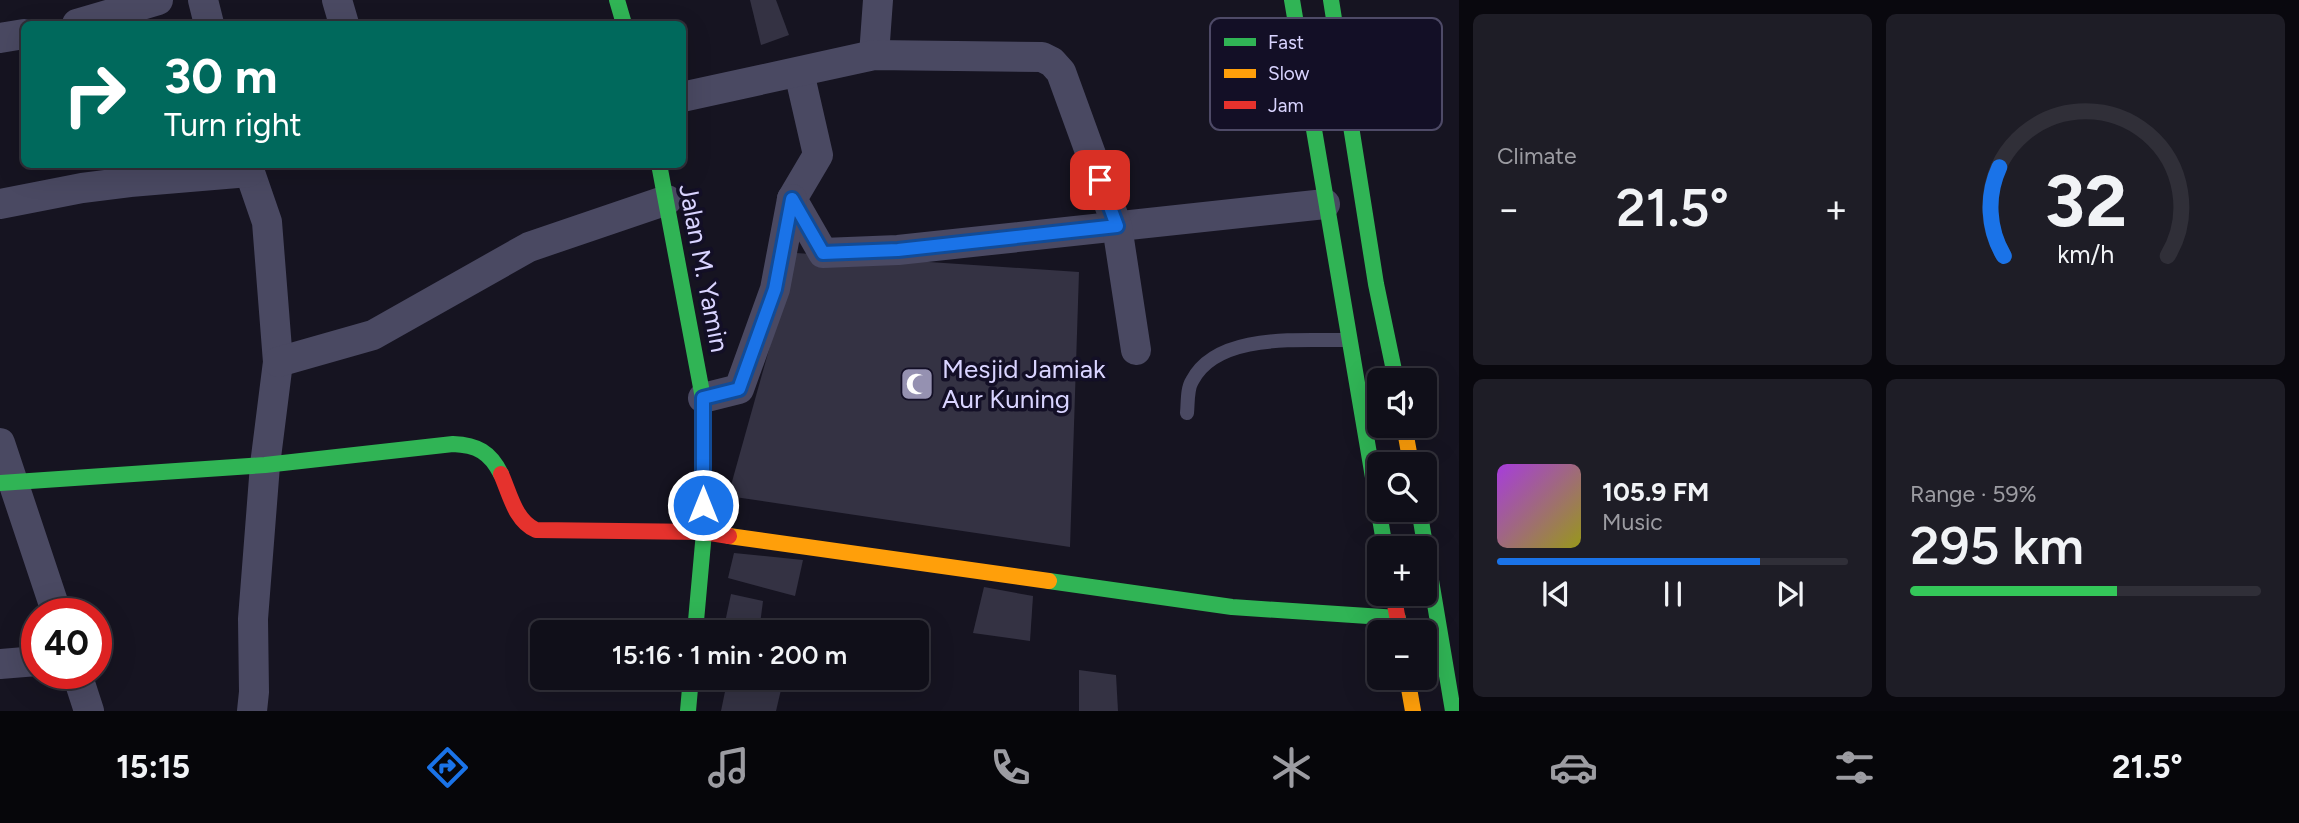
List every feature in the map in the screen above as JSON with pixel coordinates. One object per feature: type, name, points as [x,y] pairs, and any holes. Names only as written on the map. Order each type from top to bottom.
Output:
[{"type":"main road","points":[[617,0],[623,21]]},
{"type":"main road","points":[[1292,0],[1295,18]]},
{"type":"main road","points":[[1331,0],[1333,18]]},
{"type":"main road","points":[[1313,130],[1325,204],[1391,368]]},
{"type":"main road","points":[[1343,130],[1358,288],[1348,340],[1383,536]]},
{"type":"main road","name":"Jalan M. Yamin","points":[[660,168],[703,398],[704,532],[696,620]]},
{"type":"main road","points":[[6,483],[265,465],[461,444],[488,454],[520,519],[526,526],[536,530],[704,532],[1232,607],[1367,622]]},
{"type":"main road","points":[[1423,522],[1448,612],[1453,711]]},
{"type":"main road","points":[[688,711],[690,690]]},
{"type":"main road","points":[[1409,690],[1413,711]]},
{"type":"street","points":[[87,21],[158,0]]},
{"type":"street","points":[[203,0],[208,21]]},
{"type":"street","points":[[337,0],[343,21]]},
{"type":"street","points":[[874,55],[878,0]]},
{"type":"street","points":[[0,38],[21,34]]},
{"type":"street","points":[[686,96],[874,55],[1042,57],[1052,62],[1061,72],[1117,226],[1136,350]]},
{"type":"street","points":[[703,398],[739,389],[775,289],[792,199],[818,155],[799,72]]},
{"type":"street","points":[[0,204],[82,188],[248,168],[264,212],[270,240],[278,362],[265,465],[253,619],[252,711]]},
{"type":"street","points":[[792,199],[823,253],[898,250],[1325,204]]},
{"type":"street","points":[[278,362],[373,335],[392,327],[529,247],[667,200]]},
{"type":"street","points":[[0,443],[6,483],[51,598]]},
{"type":"street","points":[[0,664],[21,662]]},
{"type":"street","points":[[82,689],[89,711]]},
{"type":"lane","points":[[1187,413],[1191,382],[1202,367],[1224,352],[1259,342],[1348,340]]},
{"type":"building","points":[[750,0],[776,0],[789,35],[761,45]]},
{"type":"building","name":"Mesjid Jamiak Aur Kuning","points":[[796,253],[1079,272],[1070,547],[728,496]]},
{"type":"building","points":[[734,553],[803,560],[795,596],[728,578]]},
{"type":"building","points":[[984,587],[1033,596],[1030,641],[973,633]]},
{"type":"building","points":[[731,594],[763,601],[761,620],[726,620]]},
{"type":"building","points":[[1079,670],[1116,675],[1118,711],[1079,711]]},
{"type":"building","points":[[725,690],[781,690],[776,711],[721,711]]},
{"type":"traffic: fast","points":[[617,0],[623,21]]},
{"type":"traffic: fast","points":[[1292,0],[1295,18]]},
{"type":"traffic: fast","points":[[1331,0],[1334,18]]},
{"type":"traffic: fast","points":[[1314,130],[1383,536]]},
{"type":"traffic: fast","points":[[1352,130],[1376,284],[1394,368]]},
{"type":"traffic: fast","points":[[660,168],[703,398],[704,532],[696,620]]},
{"type":"traffic: fast","points":[[0,483],[265,465],[453,444],[482,451],[501,474]]},
{"type":"traffic: fast","points":[[1421,522],[1453,711]]},
{"type":"traffic: fast","points":[[1049,581],[1232,607],[1398,618]]},
{"type":"traffic: fast","points":[[688,711],[690,690]]},
{"type":"traffic: slow","points":[[1406,438],[1409,452]]},
{"type":"traffic: slow","points":[[729,536],[1049,581]]},
{"type":"traffic: slow","points":[[1409,690],[1413,711]]},
{"type":"traffic: jam","points":[[501,474],[518,514],[536,530],[704,532],[729,536]]},
{"type":"traffic: jam","points":[[1395,606],[1398,620]]},
{"type":"place","name":"Mesjid Jamiak Aur Kuning","points":[[917,384]]},
{"type":"route","points":[[703,505],[703,398],[739,389],[775,289],[792,199],[823,253],[898,250],[1117,226],[1100,180]]}]
